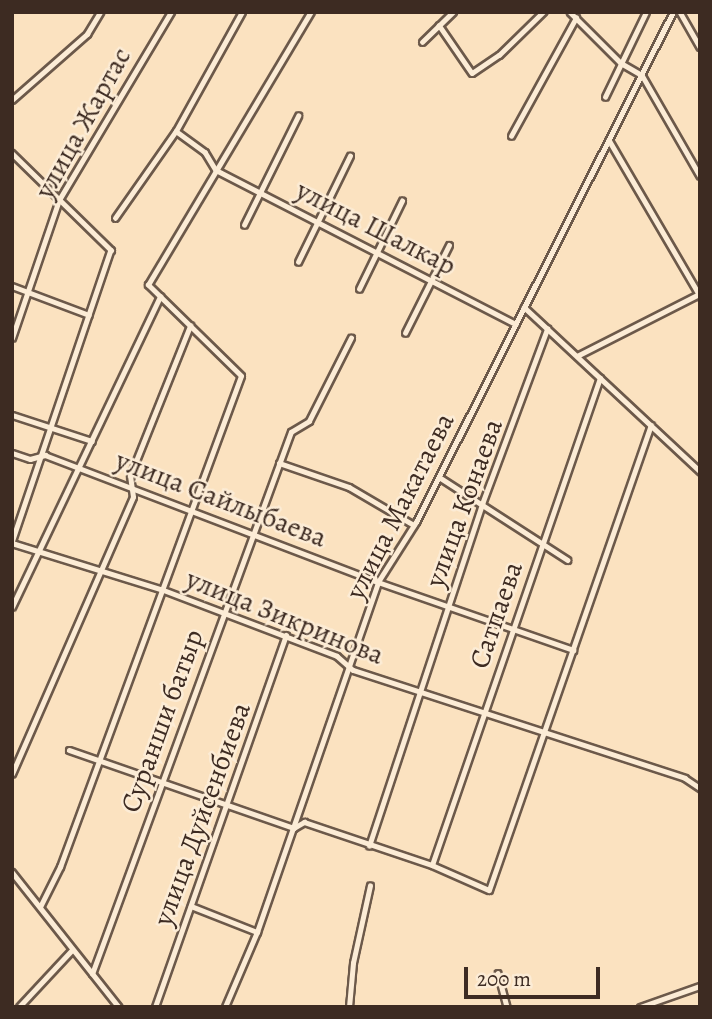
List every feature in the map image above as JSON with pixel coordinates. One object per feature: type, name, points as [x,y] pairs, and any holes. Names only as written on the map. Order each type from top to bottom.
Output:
[{"type":"street","points":[[12,100],[87,34],[100,12]]},
{"type":"street","name":"улица Жартас","points":[[12,338],[59,200],[171,12]]},
{"type":"street","points":[[115,218],[176,131],[242,12]]},
{"type":"street","points":[[40,906],[60,867],[241,376],[148,285],[311,12]]},
{"type":"street","points":[[422,42],[453,12]]},
{"type":"street","points":[[439,25],[472,73],[499,55],[543,12]]},
{"type":"street","points":[[570,12],[621,63],[642,75],[700,176]]},
{"type":"street","points":[[605,97],[646,12]]},
{"type":"street","name":"улица Макатаева","points":[[225,1007],[257,932],[378,582],[414,525],[439,477],[673,12]]},
{"type":"street","points":[[680,12],[700,47]]},
{"type":"street","points":[[511,136],[576,18]]},
{"type":"street","points":[[244,225],[298,116]]},
{"type":"street","points":[[176,131],[205,152],[216,170]]},
{"type":"street","points":[[577,356],[699,295],[609,139]]},
{"type":"street","points":[[12,153],[111,250],[12,542]]},
{"type":"street","points":[[298,261],[350,156]]},
{"type":"street","name":"улица Шалкар","points":[[216,170],[516,324]]},
{"type":"street","points":[[359,289],[402,201]]},
{"type":"street","points":[[405,333],[449,245]]},
{"type":"street","points":[[12,286],[89,315]]},
{"type":"street","points":[[12,607],[160,297]]},
{"type":"street","points":[[524,307],[700,471]]},
{"type":"street","points":[[12,774],[98,570],[133,497],[130,476],[190,327]]},
{"type":"street","name":"улица Конаева","points":[[369,846],[422,693],[482,504],[547,329]]},
{"type":"street","name":"Суранши батыр","points":[[92,974],[251,533],[279,463],[294,429],[312,416],[351,338]]},
{"type":"street","name":"Сатпаева","points":[[432,865],[600,378]]},
{"type":"street","points":[[12,415],[92,442]]},
{"type":"street","points":[[69,750],[97,762],[294,828],[304,822],[432,865],[489,890],[541,734],[651,425]]},
{"type":"street","name":"улица Сайлыбаева","points":[[12,453],[30,459],[41,456],[79,468],[378,582],[514,627],[573,650]]},
{"type":"street","points":[[279,463],[349,487],[414,525]]},
{"type":"street","points":[[439,477],[568,560]]},
{"type":"street","name":"улица Зикринова","points":[[12,542],[161,589],[286,635],[350,666],[422,693],[541,734],[685,778],[700,788]]},
{"type":"street","name":"улица Дуйсенбиева","points":[[155,1007],[286,635]]},
{"type":"street","points":[[12,872],[71,951],[119,1007]]},
{"type":"street","points":[[349,1007],[353,963],[370,886]]},
{"type":"street","points":[[191,906],[257,932]]},
{"type":"street","points":[[19,1007],[71,951]]},
{"type":"street","points":[[498,973],[507,1007]]},
{"type":"street","points":[[640,1007],[700,986]]}]
